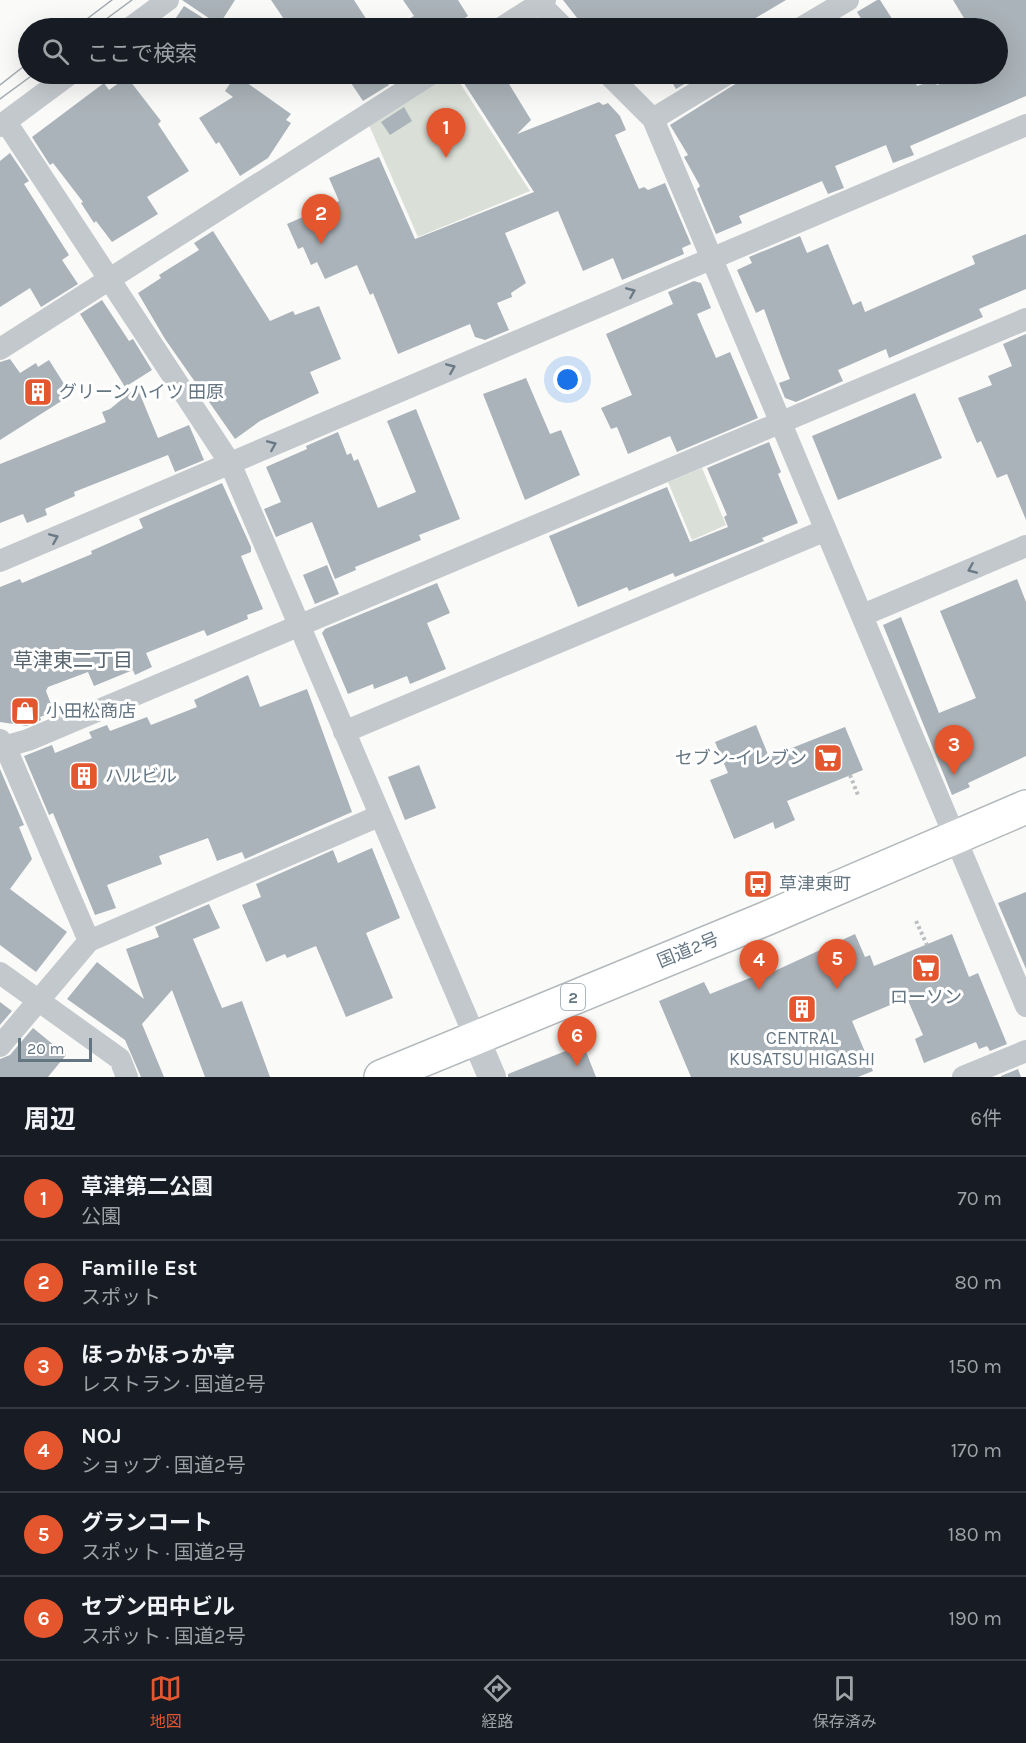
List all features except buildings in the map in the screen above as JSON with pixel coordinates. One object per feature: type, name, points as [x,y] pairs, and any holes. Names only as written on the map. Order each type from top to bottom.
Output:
[{"type":"highway","name":"国道2号","points":[[381,1077],[765,919],[1026,807]]},
{"type":"street","points":[[144,18],[168,0]]},
{"type":"street","points":[[818,18],[848,0]]},
{"type":"street","points":[[515,18],[540,1],[555,18]]},
{"type":"street","points":[[57,84],[3,124],[110,278],[230,463],[492,1077]]},
{"type":"street","points":[[0,348],[415,84]]},
{"type":"street","points":[[618,84],[653,119],[1026,1006]]},
{"type":"street","points":[[653,119],[711,84]]},
{"type":"street","points":[[0,561],[1026,125]]},
{"type":"street","points":[[89,941],[2,745],[28,740],[1026,319]]},
{"type":"street","points":[[344,732],[826,530]]},
{"type":"street","points":[[863,615],[1026,546]]},
{"type":"street","points":[[0,1046],[89,941],[379,816]]},
{"type":"street","points":[[0,973],[38,1003],[120,1059],[127,1077]]},
{"type":"street","points":[[963,1077],[1026,1051]]},
{"type":"path","points":[[850,775],[858,795]]},
{"type":"path","points":[[916,921],[927,945]]},
{"type":"shaded area","points":[[435,84],[460,84],[530,191],[418,237],[369,125]]},
{"type":"shaded area","points":[[702,468],[726,525],[692,540],[668,482]]},
{"type":"tram line","points":[[88,18],[112,0]]},
{"type":"tram line","points":[[108,18],[132,0]]},
{"type":"tram line","points":[[0,85],[18,71]]},
{"type":"tram line","points":[[0,99],[20,84]]},
{"type":"place","name":"草津第二公園","points":[[446,158]]},
{"type":"place","name":"Famille Est","points":[[321,244]]},
{"type":"place","name":"グリーンハイツ 田原","points":[[38,392]]},
{"type":"place","name":"小田松商店","points":[[25,711]]},
{"type":"place","name":"セブン-イレブン","points":[[828,758]]},
{"type":"place","name":"ほっかほっか亭","points":[[954,775]]},
{"type":"place","name":"ハルビル","points":[[84,776]]},
{"type":"place","name":"草津東町","points":[[758,884]]},
{"type":"place","name":"ローソン","points":[[926,968]]},
{"type":"place","name":"グランコート","points":[[837,989]]},
{"type":"place","name":"NOJ","points":[[759,990]]},
{"type":"place","name":"CENTRAL KUSATSU HIGASHI","points":[[802,1009]]},
{"type":"place","name":"セブン田中ビル","points":[[577,1066]]},
{"type":"district","name":"草津東二丁目","points":[[73,660]]}]
